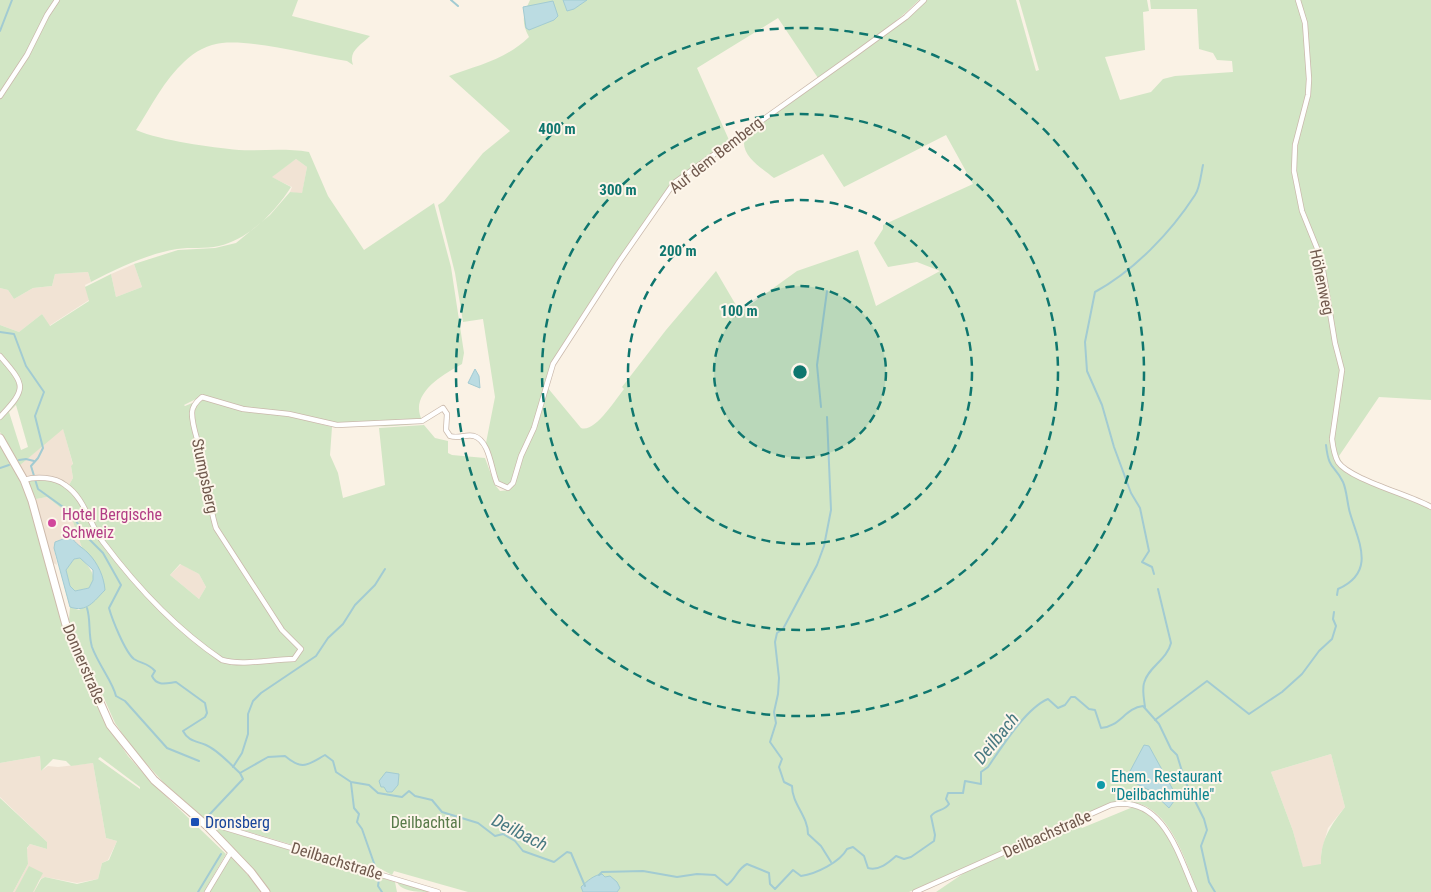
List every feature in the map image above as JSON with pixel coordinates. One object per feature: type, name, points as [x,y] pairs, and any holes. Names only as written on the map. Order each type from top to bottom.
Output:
[{"type":"main road","name":"Donnerstraße","points":[[0,438],[28,480],[66,625],[110,725],[154,780],[207,826],[251,872],[266,892]]},
{"type":"street","points":[[0,96],[27,55],[47,15],[57,0]]},
{"type":"street","name":"Auf dem Bemberg","points":[[546,384],[553,364],[570,337],[674,183],[906,17],[924,0]]},
{"type":"street","name":"Höhenweg","points":[[1298,0],[1305,24],[1309,79],[1308,95],[1295,145],[1294,171],[1302,212],[1321,258],[1335,343],[1342,370],[1332,439],[1334,451],[1338,462],[1350,472],[1431,507]]},
{"type":"street","points":[[0,356],[17,376],[21,387],[16,400],[0,417]]},
{"type":"street","name":"Stumpsberg","points":[[28,480],[44,478],[66,485],[80,500],[101,540],[128,572],[155,602],[210,652],[222,660],[233,663],[269,659],[294,659],[301,649],[282,630],[216,528],[193,424],[192,411],[198,400],[202,398],[242,409],[289,414],[337,425],[422,421],[443,408],[447,414],[446,430],[450,436],[478,438],[486,448],[497,483],[504,488],[512,483],[521,456],[534,428],[546,384]]},
{"type":"street","name":"Deilbachstraße","points":[[915,892],[1111,805],[1121,803],[1140,807],[1164,826],[1175,841],[1195,892]]},
{"type":"street","name":"Deilbachstraße","points":[[207,826],[209,823],[438,892]]},
{"type":"street","points":[[206,892],[231,852]]},
{"type":"shaded area","points":[[296,159],[307,167],[302,194],[290,192],[292,187],[271,177]]},
{"type":"shaded area","points":[[134,264],[142,287],[116,297],[111,274]]},
{"type":"shaded area","points":[[88,272],[91,282],[85,285],[89,300],[49,326],[42,314],[19,332],[0,325],[0,288],[8,290],[14,299],[33,288],[52,286],[55,274]]},
{"type":"shaded area","points":[[63,428],[73,465],[71,466],[73,478],[69,485],[59,480],[25,478],[19,466]]},
{"type":"shaded area","points":[[47,497],[71,516],[82,548],[74,543],[70,536],[55,542],[57,565],[46,559],[30,500]]},
{"type":"shaded area","points":[[181,564],[199,574],[206,587],[199,599],[170,575]]},
{"type":"shaded area","points":[[1331,754],[1345,807],[1328,828],[1321,853],[1321,865],[1303,868],[1293,831],[1271,772]]},
{"type":"shaded area","points":[[40,756],[41,771],[48,766],[58,767],[93,763],[106,838],[117,841],[108,860],[102,863],[98,879],[77,883],[45,877],[40,879],[34,892],[13,892],[28,864],[27,849],[30,844],[47,849],[47,842],[0,797],[0,763]]},
{"type":"green space","name":"Deilbachtal","points":[[0,0],[298,0],[292,16],[370,36],[354,52],[352,56],[353,65],[347,61],[268,46],[236,43],[212,45],[202,49],[177,68],[136,130],[172,140],[214,147],[239,150],[309,152],[328,196],[364,250],[434,203],[451,267],[464,353],[462,364],[437,380],[423,395],[419,412],[423,422],[399,426],[372,426],[297,418],[332,427],[330,455],[338,473],[343,498],[385,485],[379,428],[424,425],[435,438],[448,441],[448,453],[485,458],[495,485],[500,491],[510,490],[514,484],[547,387],[581,428],[592,426],[624,389],[622,387],[666,330],[716,271],[740,312],[797,271],[858,250],[876,306],[940,271],[917,262],[888,267],[874,243],[883,229],[883,225],[973,184],[946,135],[844,187],[823,154],[774,178],[751,159],[744,146],[747,132],[927,0],[1016,0],[1036,71],[1039,70],[1019,0],[1147,0],[1149,11],[1143,12],[1145,50],[1105,57],[1120,100],[1151,92],[1163,79],[1175,76],[1233,72],[1232,61],[1217,60],[1213,53],[1199,49],[1197,9],[1151,9],[1150,0],[1431,0],[1431,400],[1379,397],[1339,456],[1346,473],[1431,508],[1431,892],[1198,892],[1185,859],[1168,826],[1157,814],[1143,805],[1127,802],[1107,805],[909,892],[468,892],[394,871],[392,875],[377,867],[367,867],[205,819],[164,783],[133,749],[115,723],[69,620],[70,607],[79,610],[105,590],[87,552],[82,548],[71,516],[47,497],[36,499],[27,481],[43,479],[69,485],[73,478],[71,466],[73,464],[63,429],[19,466],[0,432],[0,325],[19,332],[42,314],[50,326],[89,301],[85,287],[111,274],[116,297],[142,287],[134,264],[178,250],[215,248],[236,243],[250,231],[230,243],[219,246],[177,249],[155,254],[91,282],[88,272],[55,274],[52,286],[33,288],[14,299],[8,290],[0,288]],"holes":[[[296,159],[307,167],[302,193],[290,192],[270,215],[262,222],[291,187],[272,177]],[[202,396],[280,415],[242,411],[202,399],[184,405]],[[16,405],[28,447],[21,450],[9,412]],[[180,564],[199,574],[206,587],[199,599],[170,575]],[[1331,754],[1345,807],[1335,820],[1324,841],[1321,864],[1303,867],[1293,831],[1271,772]]]},
{"type":"green space","points":[[530,0],[919,0],[883,31],[818,78],[778,18],[697,68],[729,140],[671,186],[552,363],[533,427],[509,485],[499,483],[485,448],[495,397],[483,319],[463,322],[455,273],[438,205],[444,201],[483,153],[510,131],[449,76],[501,57],[529,37],[524,18]]},
{"type":"green space","points":[[0,442],[23,482],[64,626],[107,725],[128,756],[152,783],[226,854],[204,892],[34,892],[41,879],[45,877],[77,884],[98,879],[102,863],[109,860],[117,841],[106,838],[93,763],[71,766],[66,761],[53,759],[41,771],[40,756],[0,763]],"holes":[[[100,757],[140,787],[140,789],[98,759]]]},
{"type":"green space","points":[[81,558],[90,568],[93,579],[89,588],[75,591],[70,586],[66,570],[74,559]]},
{"type":"green space","points":[[0,798],[47,842],[47,849],[30,844],[27,848],[28,864],[13,892],[0,892]]},
{"type":"green space","points":[[1133,807],[1156,821],[1172,842],[1193,892],[936,892],[967,871],[1045,836],[1057,832],[1061,835],[1063,829],[1080,826],[1082,828]]},
{"type":"green space","points":[[217,828],[395,882],[397,892],[268,892],[215,832]]},
{"type":"green space","points":[[232,856],[262,892],[208,892]]},
{"type":"green space","points":[[29,866],[43,873],[33,892],[15,892]]},
{"type":"green space","points":[[397,882],[430,892],[407,890],[402,888]]},
{"type":"water","points":[[563,0],[587,0],[574,9],[567,11]]},
{"type":"water","points":[[553,1],[558,16],[554,20],[529,30],[526,28],[523,7]]},
{"type":"water","points":[[475,369],[479,376],[480,388],[468,383]]},
{"type":"water","points":[[71,536],[92,557],[100,570],[105,590],[90,605],[81,608],[70,607],[54,548],[55,542]],"holes":[[[80,558],[93,570],[93,580],[89,588],[75,591],[70,586],[66,570],[74,559]]]},
{"type":"water","points":[[1144,745],[1149,746],[1177,797],[1169,808],[1151,791],[1135,783],[1128,775]]},
{"type":"water","points":[[386,772],[399,774],[398,785],[392,792],[387,792],[384,787],[381,787],[379,781]]},
{"type":"water","points":[[602,874],[605,877],[610,876],[617,882],[620,888],[617,892],[583,892],[581,887],[583,885],[593,877]]},
{"type":"waterway","points":[[0,31],[12,0]]},
{"type":"waterway","points":[[451,0],[458,6]]},
{"type":"waterway","points":[[1154,574],[1152,567],[1142,562],[1149,551],[1140,508],[1131,493],[1114,447],[1102,405],[1087,371],[1085,342],[1095,292],[1124,273],[1138,261],[1175,223],[1197,192],[1203,165]]},
{"type":"waterway","points":[[821,407],[817,365],[827,291]]},
{"type":"waterway","name":"Deilbach","points":[[0,332],[14,334],[26,366],[44,392],[35,416],[43,448],[31,466],[38,489],[70,512],[86,536],[103,553],[121,585],[109,608],[119,635],[130,655],[152,668],[155,671],[152,676],[157,682],[162,684],[176,682],[205,703],[207,713],[205,717],[183,731],[187,737],[215,750],[240,773],[268,757],[285,756],[296,764],[305,765],[325,755],[333,761],[336,772],[351,782],[369,785],[378,793],[402,797],[409,791],[415,796],[432,800],[442,812],[478,823],[495,836],[503,834],[515,841],[523,851],[554,862],[567,852],[571,853],[585,886]]},
{"type":"waterway","points":[[827,417],[831,510],[824,546],[817,565],[783,629],[777,633],[775,642],[779,678],[778,694],[774,712],[776,723],[770,742],[782,759],[779,767],[784,782],[792,786],[794,799],[806,821],[808,834],[821,846],[831,862]]},
{"type":"waterway","points":[[1326,445],[1330,463],[1340,476],[1344,486],[1362,556],[1357,574],[1350,582],[1338,589],[1337,595]]},
{"type":"waterway","points":[[19,460],[34,461]]},
{"type":"waterway","points":[[0,468],[9,465]]},
{"type":"waterway","points":[[233,767],[242,753],[248,734],[248,714],[253,701],[261,693],[316,656],[328,638],[343,624],[355,605],[375,585],[385,569]]},
{"type":"waterway","points":[[1145,707],[1143,689],[1146,677],[1166,654],[1171,643],[1158,589]]},
{"type":"waterway","points":[[87,608],[92,647],[116,696],[125,701],[167,748],[199,761]]},
{"type":"waterway","points":[[1155,720],[1207,681],[1249,714],[1282,692],[1302,674],[1319,651],[1332,639],[1336,626],[1333,619],[1334,612]]},
{"type":"waterway","name":"Deilbach","points":[[599,875],[602,872],[643,871],[677,877],[697,874],[715,875],[727,885],[747,864],[769,873],[770,884],[775,889],[793,870],[801,876],[814,873],[827,867],[844,854],[847,849],[853,847],[864,856],[868,868],[872,869],[887,864],[896,856],[904,859],[911,857],[934,841],[935,835],[931,816],[949,804],[946,799],[948,793],[963,793],[965,781],[981,784],[981,772],[988,767],[1015,729],[1031,711],[1048,699],[1058,708],[1065,705],[1071,697],[1075,697],[1089,709],[1095,710],[1101,728],[1108,727],[1132,710],[1143,706],[1159,724],[1171,749],[1177,755],[1185,781],[1204,819],[1207,830],[1201,846],[1209,882],[1215,892]]},
{"type":"waterway","points":[[209,815],[243,779],[240,773]]},
{"type":"waterway","points":[[351,783],[354,808],[359,814],[357,822],[362,829],[375,866]]},
{"type":"waterway","points":[[198,892],[221,854]]},
{"type":"waterway","points":[[379,879],[378,886],[382,892]]},
{"type":"place","name":"Hotel Bergische Schweiz","points":[[52,523]]},
{"type":"place","name":"Ehem. Restaurant \"Deilbachmühle\"","points":[[1101,785]]},
{"type":"place","name":"Dronsberg","points":[[195,822]]}]
